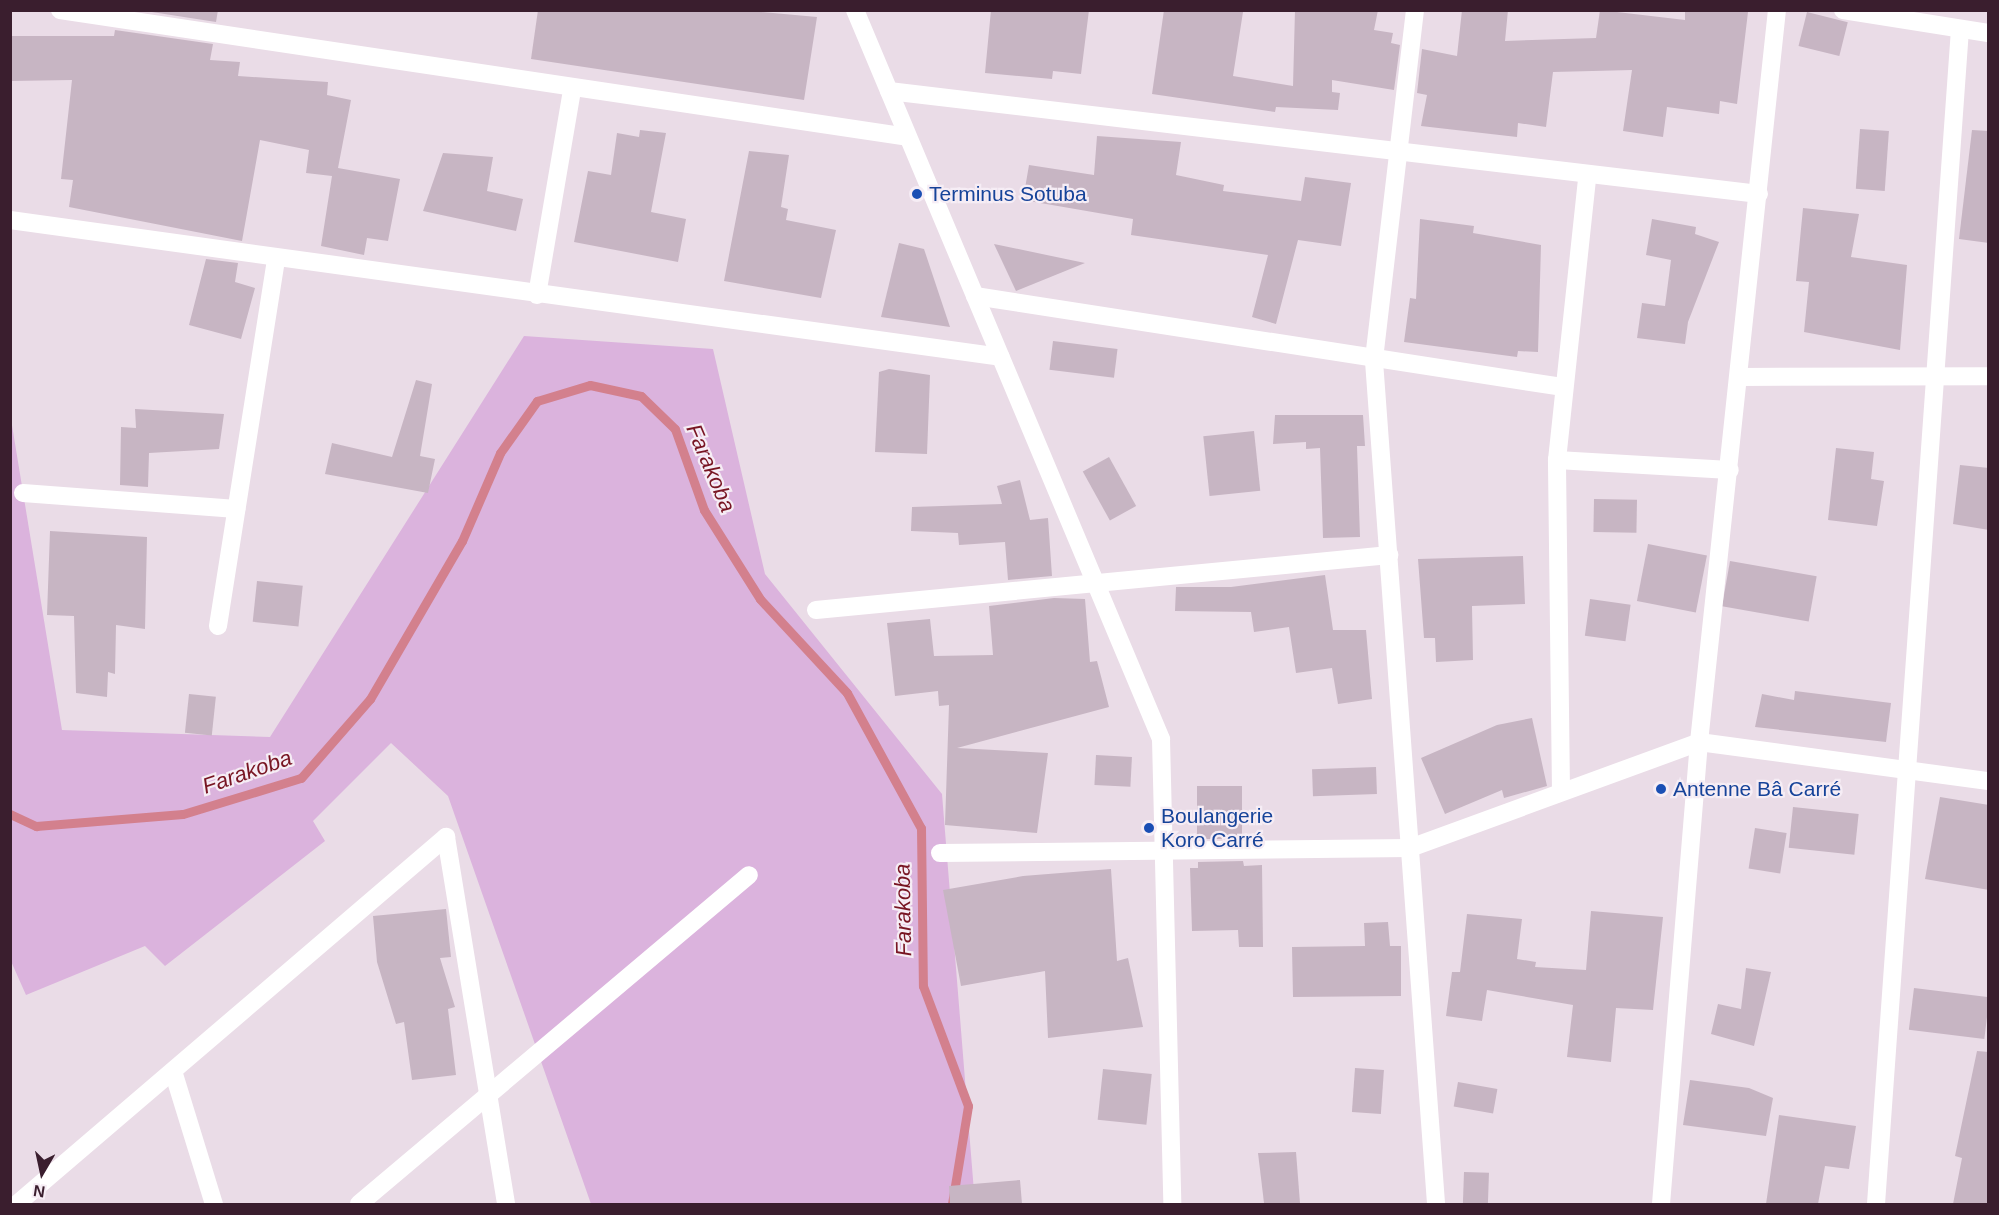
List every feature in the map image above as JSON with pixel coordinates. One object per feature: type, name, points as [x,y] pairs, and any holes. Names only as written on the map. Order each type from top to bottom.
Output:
[{"type":"street","points":[[60,10],[572,90],[908,137]]},
{"type":"street","points":[[855,10],[1161,739],[1172,1204]]},
{"type":"street","points":[[1415,10],[1374,360],[1436,1204]]},
{"type":"street","points":[[1661,1204],[1699,742],[1741,378],[1777,10]]},
{"type":"street","points":[[1843,10],[1989,33]]},
{"type":"street","points":[[1876,1204],[1904,770],[1960,29]]},
{"type":"street","points":[[537,295],[572,90]]},
{"type":"street","points":[[889,91],[1587,178],[1758,194]]},
{"type":"street","points":[[1561,792],[1557,460],[1562,387],[1587,178]]},
{"type":"street","points":[[10,220],[537,295],[1001,357]]},
{"type":"street","points":[[218,626],[276,258]]},
{"type":"street","points":[[975,296],[1374,360],[1562,387]]},
{"type":"street","points":[[1741,378],[1989,376]]},
{"type":"street","points":[[1557,460],[1730,470]]},
{"type":"street","points":[[23,493],[236,509]]},
{"type":"street","points":[[816,610],[1389,555]]},
{"type":"street","points":[[940,853],[1410,848],[1699,742],[1989,781]]},
{"type":"street","points":[[17,1204],[446,837],[491,1096],[506,1204]]},
{"type":"street","points":[[359,1204],[491,1096],[749,875]]},
{"type":"street","points":[[173,1071],[214,1204]]},
{"type":"shaded area","points":[[524,336],[713,349],[765,574],[942,794],[975,1204],[591,1204],[448,796],[391,743],[313,821],[325,841],[165,966],[145,946],[26,995],[10,959],[10,413],[62,730],[270,737]]},
{"type":"building","points":[[139,10],[218,10],[216,22]]},
{"type":"building","points":[[538,10],[740,10],[817,17],[804,100],[531,59]]},
{"type":"building","points":[[991,10],[1089,10],[1081,74],[1053,71],[1052,79],[985,73]]},
{"type":"building","points":[[1164,10],[1243,12],[1233,76],[1293,86],[1295,10],[1378,10],[1374,30],[1393,33],[1391,43],[1400,45],[1394,90],[1332,80],[1332,92],[1340,93],[1338,110],[1276,107],[1275,112],[1152,94]]},
{"type":"building","points":[[1462,10],[1508,10],[1505,41],[1596,38],[1600,10],[1685,20],[1685,10],[1748,12],[1737,104],[1720,101],[1719,114],[1667,107],[1663,137],[1623,131],[1632,70],[1553,72],[1546,127],[1518,123],[1517,137],[1421,126],[1427,95],[1417,93],[1422,49],[1457,56]]},
{"type":"building","points":[[1807,12],[1848,22],[1839,56],[1799,46]]},
{"type":"building","points":[[115,30],[213,44],[210,60],[240,62],[238,76],[328,82],[327,95],[351,100],[338,168],[400,179],[388,241],[367,238],[364,255],[321,246],[332,176],[306,173],[309,150],[260,140],[242,241],[69,207],[73,180],[61,179],[72,80],[10,81],[10,36],[114,36]]},
{"type":"building","points":[[1860,129],[1889,131],[1885,191],[1856,189]]},
{"type":"building","points":[[640,130],[666,133],[651,212],[686,219],[678,262],[574,242],[588,171],[611,175],[617,133],[639,137]]},
{"type":"building","points":[[1972,130],[1989,131],[1989,243],[1959,239]]},
{"type":"building","points":[[1097,136],[1181,142],[1176,175],[1224,185],[1223,191],[1301,201],[1305,177],[1351,183],[1341,246],[1298,240],[1276,324],[1252,317],[1268,255],[1131,235],[1133,219],[1023,200],[1029,165],[1094,175]]},
{"type":"building","points":[[749,151],[789,155],[781,207],[788,209],[786,220],[836,230],[821,298],[724,281]]},
{"type":"building","points":[[443,153],[493,157],[487,191],[523,199],[516,231],[423,211]]},
{"type":"building","points":[[1803,208],[1859,214],[1851,257],[1907,265],[1900,350],[1804,332],[1809,282],[1796,281]]},
{"type":"building","points":[[1420,219],[1474,226],[1473,233],[1541,245],[1538,352],[1518,351],[1517,357],[1404,342],[1410,298],[1416,299]]},
{"type":"building","points":[[1652,219],[1696,227],[1695,234],[1719,242],[1688,322],[1685,344],[1637,338],[1642,303],[1665,306],[1671,260],[1646,255]]},
{"type":"building","points":[[899,243],[924,249],[950,327],[881,317]]},
{"type":"building","points":[[994,244],[1085,263],[1016,291]]},
{"type":"building","points":[[206,259],[238,263],[235,282],[255,288],[241,339],[189,325]]},
{"type":"building","points":[[1053,341],[1118,349],[1114,378],[1049,370]]},
{"type":"building","points":[[889,369],[930,375],[927,454],[875,452],[879,372]]},
{"type":"building","points":[[416,380],[432,384],[420,456],[435,459],[428,493],[325,474],[332,443],[392,457]]},
{"type":"building","points":[[135,409],[224,414],[219,449],[149,453],[148,487],[120,485],[121,427],[136,428]]},
{"type":"building","points":[[1275,415],[1363,415],[1365,446],[1357,446],[1360,537],[1323,538],[1320,448],[1306,449],[1306,442],[1273,444]]},
{"type":"building","points":[[1254,431],[1260,491],[1210,496],[1203,436]]},
{"type":"building","points":[[1836,448],[1874,452],[1871,479],[1884,481],[1877,526],[1828,520]]},
{"type":"building","points":[[1109,457],[1136,506],[1110,521],[1083,472]]},
{"type":"building","points":[[1960,465],[1989,468],[1989,530],[1953,524]]},
{"type":"building","points":[[1020,480],[1030,520],[1048,518],[1052,576],[1008,580],[1005,542],[959,545],[958,533],[911,531],[912,507],[1002,504],[997,486]]},
{"type":"building","points":[[1594,499],[1637,500],[1636,533],[1593,532]]},
{"type":"building","points":[[50,531],[147,537],[145,629],[116,625],[115,674],[108,672],[107,697],[76,693],[74,616],[47,615]]},
{"type":"building","points":[[1648,544],[1707,555],[1696,612],[1637,601]]},
{"type":"building","points":[[1523,556],[1525,604],[1472,606],[1473,660],[1436,662],[1435,638],[1424,638],[1418,559]]},
{"type":"building","points":[[1730,561],[1817,576],[1809,622],[1722,606]]},
{"type":"building","points":[[1325,575],[1333,630],[1366,630],[1372,699],[1338,704],[1332,668],[1296,673],[1289,627],[1254,632],[1251,612],[1175,611],[1176,587],[1231,587]]},
{"type":"building","points":[[257,581],[303,586],[298,627],[253,622]]},
{"type":"building","points":[[1054,598],[1085,599],[1090,662],[1097,661],[1109,707],[957,748],[1048,753],[1037,833],[945,825],[949,705],[939,706],[938,691],[895,696],[887,623],[930,619],[934,656],[993,655],[989,606]]},
{"type":"building","points":[[1590,599],[1631,605],[1625,641],[1585,636]]},
{"type":"building","points":[[1795,691],[1891,703],[1886,742],[1755,727],[1762,694],[1794,700]]},
{"type":"building","points":[[189,694],[216,697],[212,736],[185,733]]},
{"type":"building","points":[[1532,718],[1547,786],[1504,798],[1502,790],[1445,814],[1421,758],[1497,725]]},
{"type":"building","points":[[1096,755],[1132,757],[1130,787],[1094,785]]},
{"type":"building","points":[[1376,767],[1377,794],[1313,796],[1312,769]]},
{"type":"building","points":[[1197,786],[1242,786],[1242,839],[1197,839]]},
{"type":"building","points":[[1940,797],[1989,805],[1989,890],[1925,879]]},
{"type":"building","points":[[1793,807],[1859,814],[1854,855],[1789,848]]},
{"type":"building","points":[[1755,828],[1787,833],[1780,874],[1749,868]]},
{"type":"building","points":[[1243,861],[1244,866],[1262,865],[1263,947],[1239,947],[1238,930],[1192,931],[1190,868],[1198,868],[1198,862]]},
{"type":"building","points":[[1111,869],[1117,961],[1128,958],[1143,1027],[1048,1038],[1045,971],[961,986],[943,890],[1023,876]]},
{"type":"building","points":[[446,909],[451,957],[440,958],[455,1007],[448,1009],[456,1075],[412,1080],[404,1022],[396,1024],[377,962],[373,916]]},
{"type":"building","points":[[1591,911],[1663,917],[1653,1010],[1616,1008],[1611,1062],[1567,1057],[1573,1005],[1487,990],[1482,1021],[1446,1016],[1452,972],[1460,972],[1467,914],[1522,919],[1517,959],[1536,962],[1535,967],[1586,970]]},
{"type":"building","points":[[1388,922],[1390,946],[1401,946],[1401,996],[1293,997],[1292,947],[1365,946],[1364,923]]},
{"type":"building","points":[[1746,968],[1771,972],[1754,1046],[1711,1034],[1718,1004],[1741,1009]]},
{"type":"building","points":[[1914,988],[1988,997],[1984,1039],[1909,1030]]},
{"type":"building","points":[[1977,1051],[1989,1052],[1989,1204],[1953,1204],[1962,1158],[1955,1156]]},
{"type":"building","points":[[1355,1068],[1384,1070],[1381,1114],[1352,1112]]},
{"type":"building","points":[[1103,1069],[1152,1074],[1146,1125],[1098,1120]]},
{"type":"building","points":[[1690,1080],[1749,1088],[1773,1098],[1766,1136],[1683,1125]]},
{"type":"building","points":[[1458,1082],[1497,1089],[1493,1114],[1454,1107]]},
{"type":"building","points":[[1779,1115],[1856,1126],[1849,1169],[1825,1166],[1818,1204],[1766,1204]]},
{"type":"building","points":[[1296,1152],[1300,1203],[1264,1203],[1258,1153]]},
{"type":"building","points":[[1464,1172],[1489,1173],[1488,1204],[1463,1204]]},
{"type":"building","points":[[1020,1180],[1022,1204],[950,1204],[949,1186]]},
{"type":"waterway","name":"Farakoba","points":[[10,814],[36,826],[183,814],[301,778],[370,699],[462,541],[500,453],[537,401],[590,385],[641,396],[675,429],[704,510],[760,599],[847,693],[921,828],[923,986],[968,1106],[952,1204]]},
{"type":"place","name":"Terminus Sotuba","points":[[917,194]]},
{"type":"place","name":"Antenne Bâ Carré","points":[[1661,789]]},
{"type":"place","name":"Boulangerie Koro Carré","points":[[1149,828]]}]
